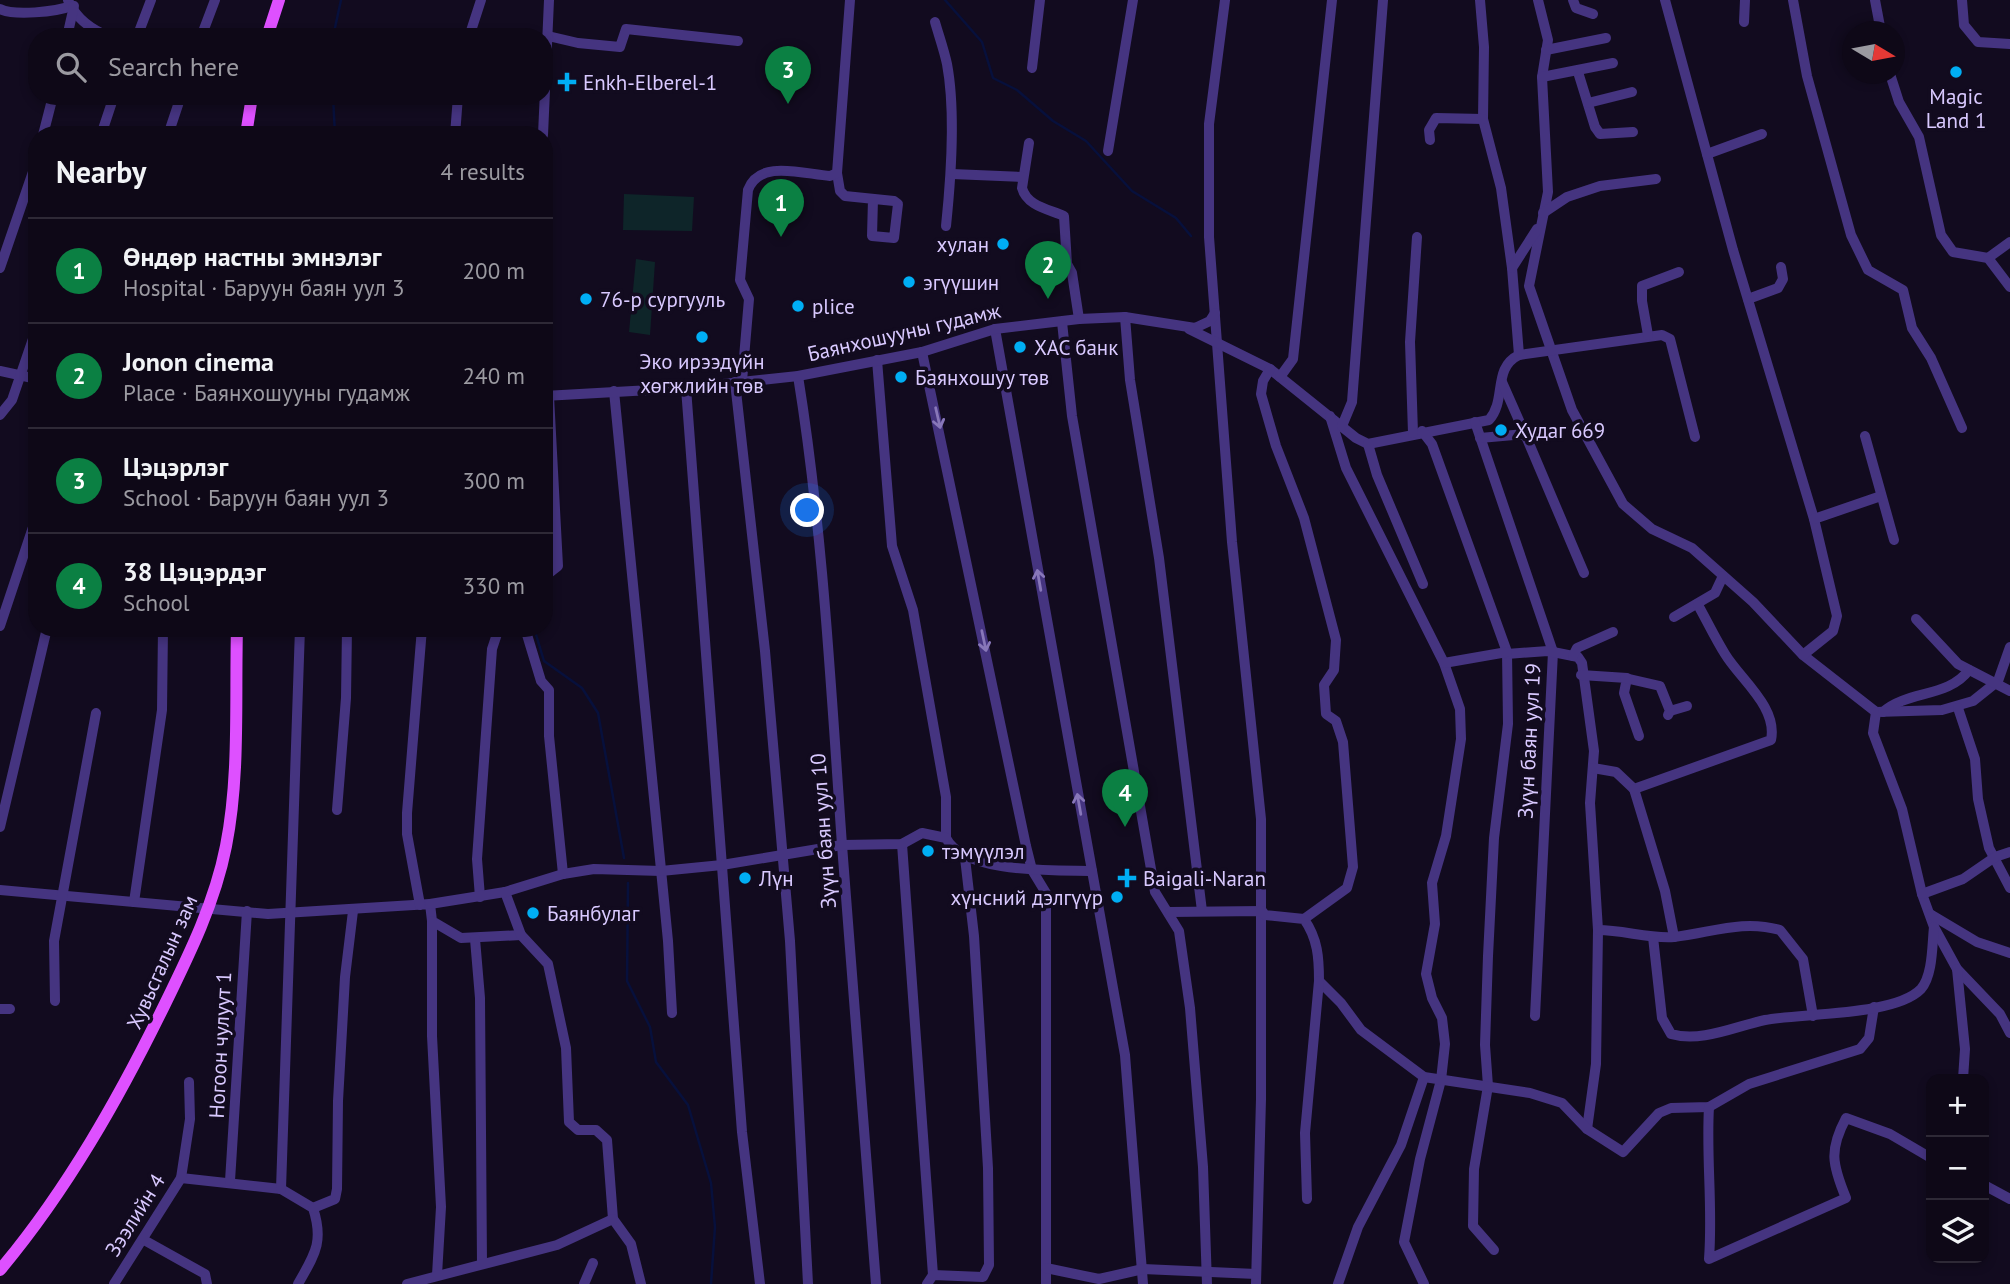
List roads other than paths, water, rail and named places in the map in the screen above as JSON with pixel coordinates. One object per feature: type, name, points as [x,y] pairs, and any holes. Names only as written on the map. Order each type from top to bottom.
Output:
[{"type":"main road","points":[[270,28],[279,0]]},
{"type":"main road","points":[[247,126],[251,105]]},
{"type":"main road","name":"Хувьсгалын зам","points":[[3,1263],[63,1184],[112,1107],[170,994],[208,909],[222,864],[230,816],[237,637]]},
{"type":"street","points":[[140,28],[151,0]]},
{"type":"street","points":[[204,28],[215,0]]},
{"type":"street","points":[[472,28],[481,0]]},
{"type":"street","points":[[548,28],[549,0]]},
{"type":"street","points":[[850,0],[837,173],[840,191],[845,196],[873,199]]},
{"type":"street","points":[[1032,68],[1040,0]]},
{"type":"street","points":[[1108,151],[1133,0]]},
{"type":"street","points":[[1046,1268],[1099,1279],[1143,1269],[1207,1279],[1256,1279],[1261,819],[1232,542],[1209,237],[1209,124],[1226,0]]},
{"type":"street","points":[[1280,377],[1293,359],[1332,0]]},
{"type":"street","points":[[1342,426],[1352,402],[1383,0]]},
{"type":"street","points":[[1480,0],[1484,47],[1483,119],[1501,188],[1512,268],[1518,355]]},
{"type":"street","points":[[1538,0],[1548,40],[1542,77],[1548,192],[1529,286],[1572,410],[1623,504],[1652,528],[1692,548],[1803,655],[1879,712],[1958,708],[1994,685],[2005,666],[2010,647]]},
{"type":"street","points":[[1573,0],[1576,8],[1593,13]]},
{"type":"street","points":[[1665,0],[1748,299],[1814,519],[1837,616],[1833,631],[1803,655]]},
{"type":"street","points":[[1744,22],[1745,0]]},
{"type":"street","points":[[1793,0],[1807,76],[1851,235],[1868,270],[1903,290],[1912,328],[1931,358],[1962,428]]},
{"type":"street","points":[[1875,0],[1879,21]]},
{"type":"street","points":[[1962,0],[1964,25],[1978,43],[2010,44]]},
{"type":"street","points":[[1967,0],[1975,38]]},
{"type":"street","points":[[0,9],[12,12],[60,11],[72,4]]},
{"type":"street","points":[[68,28],[72,4]]},
{"type":"street","points":[[72,4],[92,28]]},
{"type":"street","points":[[935,22],[947,64],[951,174],[946,226]]},
{"type":"street","points":[[553,37],[578,43],[620,47],[626,29],[738,40]]},
{"type":"street","points":[[1546,50],[1606,38]]},
{"type":"street","points":[[1542,77],[1613,63]]},
{"type":"street","points":[[1578,72],[1600,134],[1633,132]]},
{"type":"street","points":[[1893,84],[1899,102],[1920,136],[1941,235],[1953,252],[1987,258],[2010,287]]},
{"type":"street","points":[[1588,103],[1632,92]]},
{"type":"street","points":[[45,126],[51,105]]},
{"type":"street","points":[[104,126],[111,105]]},
{"type":"street","points":[[171,126],[178,105]]},
{"type":"street","points":[[456,126],[457,105]]},
{"type":"street","points":[[543,126],[544,105]]},
{"type":"street","points":[[1430,140],[1429,130],[1436,118],[1483,119]]},
{"type":"street","points":[[1707,154],[1762,134]]},
{"type":"street","points":[[1029,143],[1022,188],[1028,201],[1064,216],[1067,264],[1072,273],[1079,319]]},
{"type":"street","name":"Зүүн баян уул 10","points":[[808,1284],[792,968],[765,651],[738,381],[749,299],[740,281],[743,228],[752,178],[766,170],[831,176],[837,173]]},
{"type":"street","points":[[951,174],[1023,177]]},
{"type":"street","points":[[1512,268],[1543,218],[1567,197],[1600,186],[1656,179]]},
{"type":"street","points":[[0,268],[28,186]]},
{"type":"street","points":[[1417,237],[1410,342],[1417,432],[1432,444],[1507,653],[1508,724],[1494,838],[1489,943],[1485,1045],[1488,1086],[1474,1169],[1473,1226],[1494,1250]]},
{"type":"street","points":[[1987,258],[2010,242]]},
{"type":"street","points":[[1748,299],[1778,288],[1783,279],[1781,267]]},
{"type":"street","points":[[1648,335],[1642,286],[1679,272]]},
{"type":"street","points":[[1187,328],[1203,326],[1215,313]]},
{"type":"street","points":[[1125,317],[1130,380],[1159,558],[1202,911]]},
{"type":"street","name":"Баянхошууны гудамж","points":[[553,396],[686,388],[799,376],[922,352],[995,329],[1079,319],[1125,317],[1187,328],[1270,369],[1342,426],[1368,443]]},
{"type":"street","points":[[1062,322],[1072,416],[1155,892],[1170,912],[1178,931],[1190,1008],[1203,1167],[1207,1279]]},
{"type":"street","points":[[995,329],[1125,1055],[1143,1284]]},
{"type":"street","points":[[1423,584],[1377,475],[1368,443],[1489,420],[1495,414],[1501,380],[1509,360],[1518,355],[1648,335],[1670,339],[1695,438]]},
{"type":"street","points":[[922,352],[1032,870],[1046,893],[1046,1284]]},
{"type":"street","points":[[0,415],[6,410],[28,353]]},
{"type":"street","points":[[877,360],[892,546],[916,624],[946,797],[946,838],[950,846],[965,858],[1032,870],[1092,871]]},
{"type":"street","points":[[1170,912],[1262,911],[1265,915],[1304,919],[1347,888],[1353,867],[1343,742],[1336,721],[1326,713],[1324,696],[1324,685],[1334,670],[1336,640],[1304,518],[1276,446],[1261,394],[1263,381],[1270,369]]},
{"type":"street","points":[[0,371],[28,378]]},
{"type":"street","name":"Зүүн баян уул 10","points":[[799,376],[833,685],[842,845],[876,1284]]},
{"type":"street","points":[[1501,380],[1584,573]]},
{"type":"street","points":[[686,388],[742,1132],[760,1284]]},
{"type":"street","points":[[614,391],[661,871],[672,1013]]},
{"type":"street","points":[[1330,416],[1346,468],[1453,683],[1461,726],[1446,836],[1432,883],[1435,924],[1426,974],[1432,998],[1442,1018],[1446,1044],[1441,1080],[1420,1158],[1404,1242],[1424,1284]]},
{"type":"street","name":"Зүүн баян уул 19","points":[[1475,422],[1553,652],[1535,1016]]},
{"type":"street","points":[[1480,438],[1525,434]]},
{"type":"street","points":[[1865,436],[1894,540]]},
{"type":"street","points":[[553,489],[558,566],[553,570]]},
{"type":"street","points":[[1814,519],[1881,496]]},
{"type":"street","points":[[0,626],[28,542]]},
{"type":"street","points":[[1674,617],[1715,593],[1723,576]]},
{"type":"street","points":[[1634,789],[1771,740],[1772,733],[1761,699],[1726,656],[1698,605]]},
{"type":"street","points":[[1916,619],[1958,664],[1982,674],[1994,685],[2010,691]]},
{"type":"street","points":[[1573,656],[1577,648],[1613,632]]},
{"type":"street","points":[[0,827],[45,637]]},
{"type":"street","points":[[134,902],[162,710],[162,637]]},
{"type":"street","points":[[281,1189],[300,637]]},
{"type":"street","points":[[337,810],[346,698],[346,637]]},
{"type":"street","points":[[421,637],[407,834],[432,921],[432,1036],[441,1207],[438,1275]]},
{"type":"street","points":[[480,897],[477,859],[491,663],[497,637]]},
{"type":"street","points":[[528,637],[541,681],[549,690],[549,736],[564,874]]},
{"type":"street","points":[[1444,663],[1507,653],[1553,652],[1573,656],[1581,663],[1591,727],[1593,768],[1590,803],[1598,930],[1596,1064],[1587,1129]]},
{"type":"street","points":[[1969,670],[1962,679],[1942,690],[1892,704],[1879,712],[1873,733],[1902,809],[1922,894],[1934,927],[1957,969],[2005,1015],[2010,1033]]},
{"type":"street","points":[[1581,675],[1625,678],[1660,686],[1669,713],[1687,706]]},
{"type":"street","points":[[1625,678],[1624,693],[1639,736]]},
{"type":"street","points":[[1958,708],[1975,759],[1978,799],[1989,848],[2010,888]]},
{"type":"street","points":[[55,1001],[54,941],[96,713]]},
{"type":"street","points":[[1593,768],[1616,772],[1634,789],[1665,891],[1674,937]]},
{"type":"street","points":[[0,890],[290,914],[353,911],[480,897],[564,874],[594,869],[661,871],[722,865],[842,845],[902,844],[922,834],[946,838]]},
{"type":"street","points":[[902,844],[930,1280],[983,1277],[989,1265],[984,1100],[974,936],[965,858]]},
{"type":"street","points":[[1922,894],[1963,879],[1995,857],[2010,852]]},
{"type":"street","points":[[505,892],[521,935],[548,964],[566,1048],[569,1122],[578,1130],[596,1130],[607,1140],[613,1219],[631,1244],[641,1284]]},
{"type":"street","name":"Ногоон чулуут 1","points":[[230,1181],[247,911]]},
{"type":"street","points":[[313,1208],[335,1199],[337,1189],[338,1101],[344,991],[353,911]]},
{"type":"street","points":[[1930,914],[1977,942],[2010,953]]},
{"type":"street","points":[[1304,919],[1312,930],[1319,955],[1306,1133],[1307,1199]]},
{"type":"street","points":[[432,921],[461,938],[521,935]]},
{"type":"street","points":[[1598,930],[1626,930],[1653,937],[1674,937],[1744,924],[1780,930],[1803,958],[1813,1016]]},
{"type":"street","points":[[1653,937],[1662,1018],[1671,1034],[1681,1037],[1766,1020],[1813,1016],[1903,1000],[1922,987],[1929,970],[1934,927]]},
{"type":"street","points":[[475,939],[480,998],[482,1264]]},
{"type":"street","points":[[1957,969],[1965,1049],[1963,1074]]},
{"type":"street","points":[[1319,981],[1341,1003],[1361,1030],[1424,1077],[1488,1086],[1562,1103],[1587,1129],[1623,1152],[1659,1113],[1671,1108],[1709,1107],[1749,1084],[1860,1049],[1868,1038],[1874,1007]]},
{"type":"street","points":[[1338,1284],[1358,1227],[1401,1145],[1424,1077]]},
{"type":"street","name":"Зээлийн 4","points":[[114,1284],[181,1178],[190,1119],[188,1082]]},
{"type":"street","points":[[1709,1107],[1706,1156],[1712,1195],[1709,1259],[1846,1198],[1838,1178],[1833,1142],[1846,1118],[1890,1134],[1926,1155]]},
{"type":"street","points":[[181,1178],[230,1181],[281,1189],[313,1208],[320,1229],[319,1244],[298,1284]]},
{"type":"street","points":[[1989,1188],[2010,1199]]},
{"type":"street","points":[[407,1284],[557,1245],[613,1219]]},
{"type":"street","points":[[144,1240],[205,1274],[207,1284]]},
{"type":"street","points":[[584,1284],[593,1264]]},
{"type":"waterway","points":[[335,28],[341,0]]},
{"type":"waterway","points":[[945,0],[982,42],[993,78],[1017,90],[1053,121],[1086,141],[1132,191],[1176,218],[1191,236]]},
{"type":"waterway","points":[[333,105],[335,126]]},
{"type":"waterway","points":[[537,637],[544,661],[582,688],[598,713],[624,858]]},
{"type":"waterway","points":[[628,883],[627,981],[650,1027],[656,1062],[688,1105],[711,1183],[715,1227],[711,1284]]},
{"type":"place","name":"Magic Land 1","points":[[1956,72]]},
{"type":"place","name":"Enkh-Elberel-1","points":[[567,82]]},
{"type":"place","name":"Цэцэрлэг","points":[[788,104]]},
{"type":"place","name":"Өндөр настны эмнэлэг","points":[[781,237]]},
{"type":"place","name":"хулан","points":[[1003,244]]},
{"type":"place","name":"эгүүшин","points":[[909,282]]},
{"type":"place","name":"76-р сургууль","points":[[586,299]]},
{"type":"place","name":"Jonon cinema","points":[[1048,299]]},
{"type":"place","name":"plice","points":[[798,306]]},
{"type":"place","name":"Эко ирээдүйн хөгжлийн төв","points":[[702,337]]},
{"type":"place","name":"ХАС банк","points":[[1020,347]]},
{"type":"place","name":"Баянхошуу төв","points":[[901,377]]},
{"type":"place","name":"Худаг 669","points":[[1501,430]]},
{"type":"place","name":"38 Цэцэрдэг","points":[[1125,827]]},
{"type":"place","name":"тэмүүлэл","points":[[928,851]]},
{"type":"place","name":"Лүн","points":[[745,878]]},
{"type":"place","name":"Baigali-Naran","points":[[1127,878]]},
{"type":"place","name":"хүнсний дэлгүүр","points":[[1117,897]]},
{"type":"place","name":"Баянбулаг","points":[[533,913]]}]
